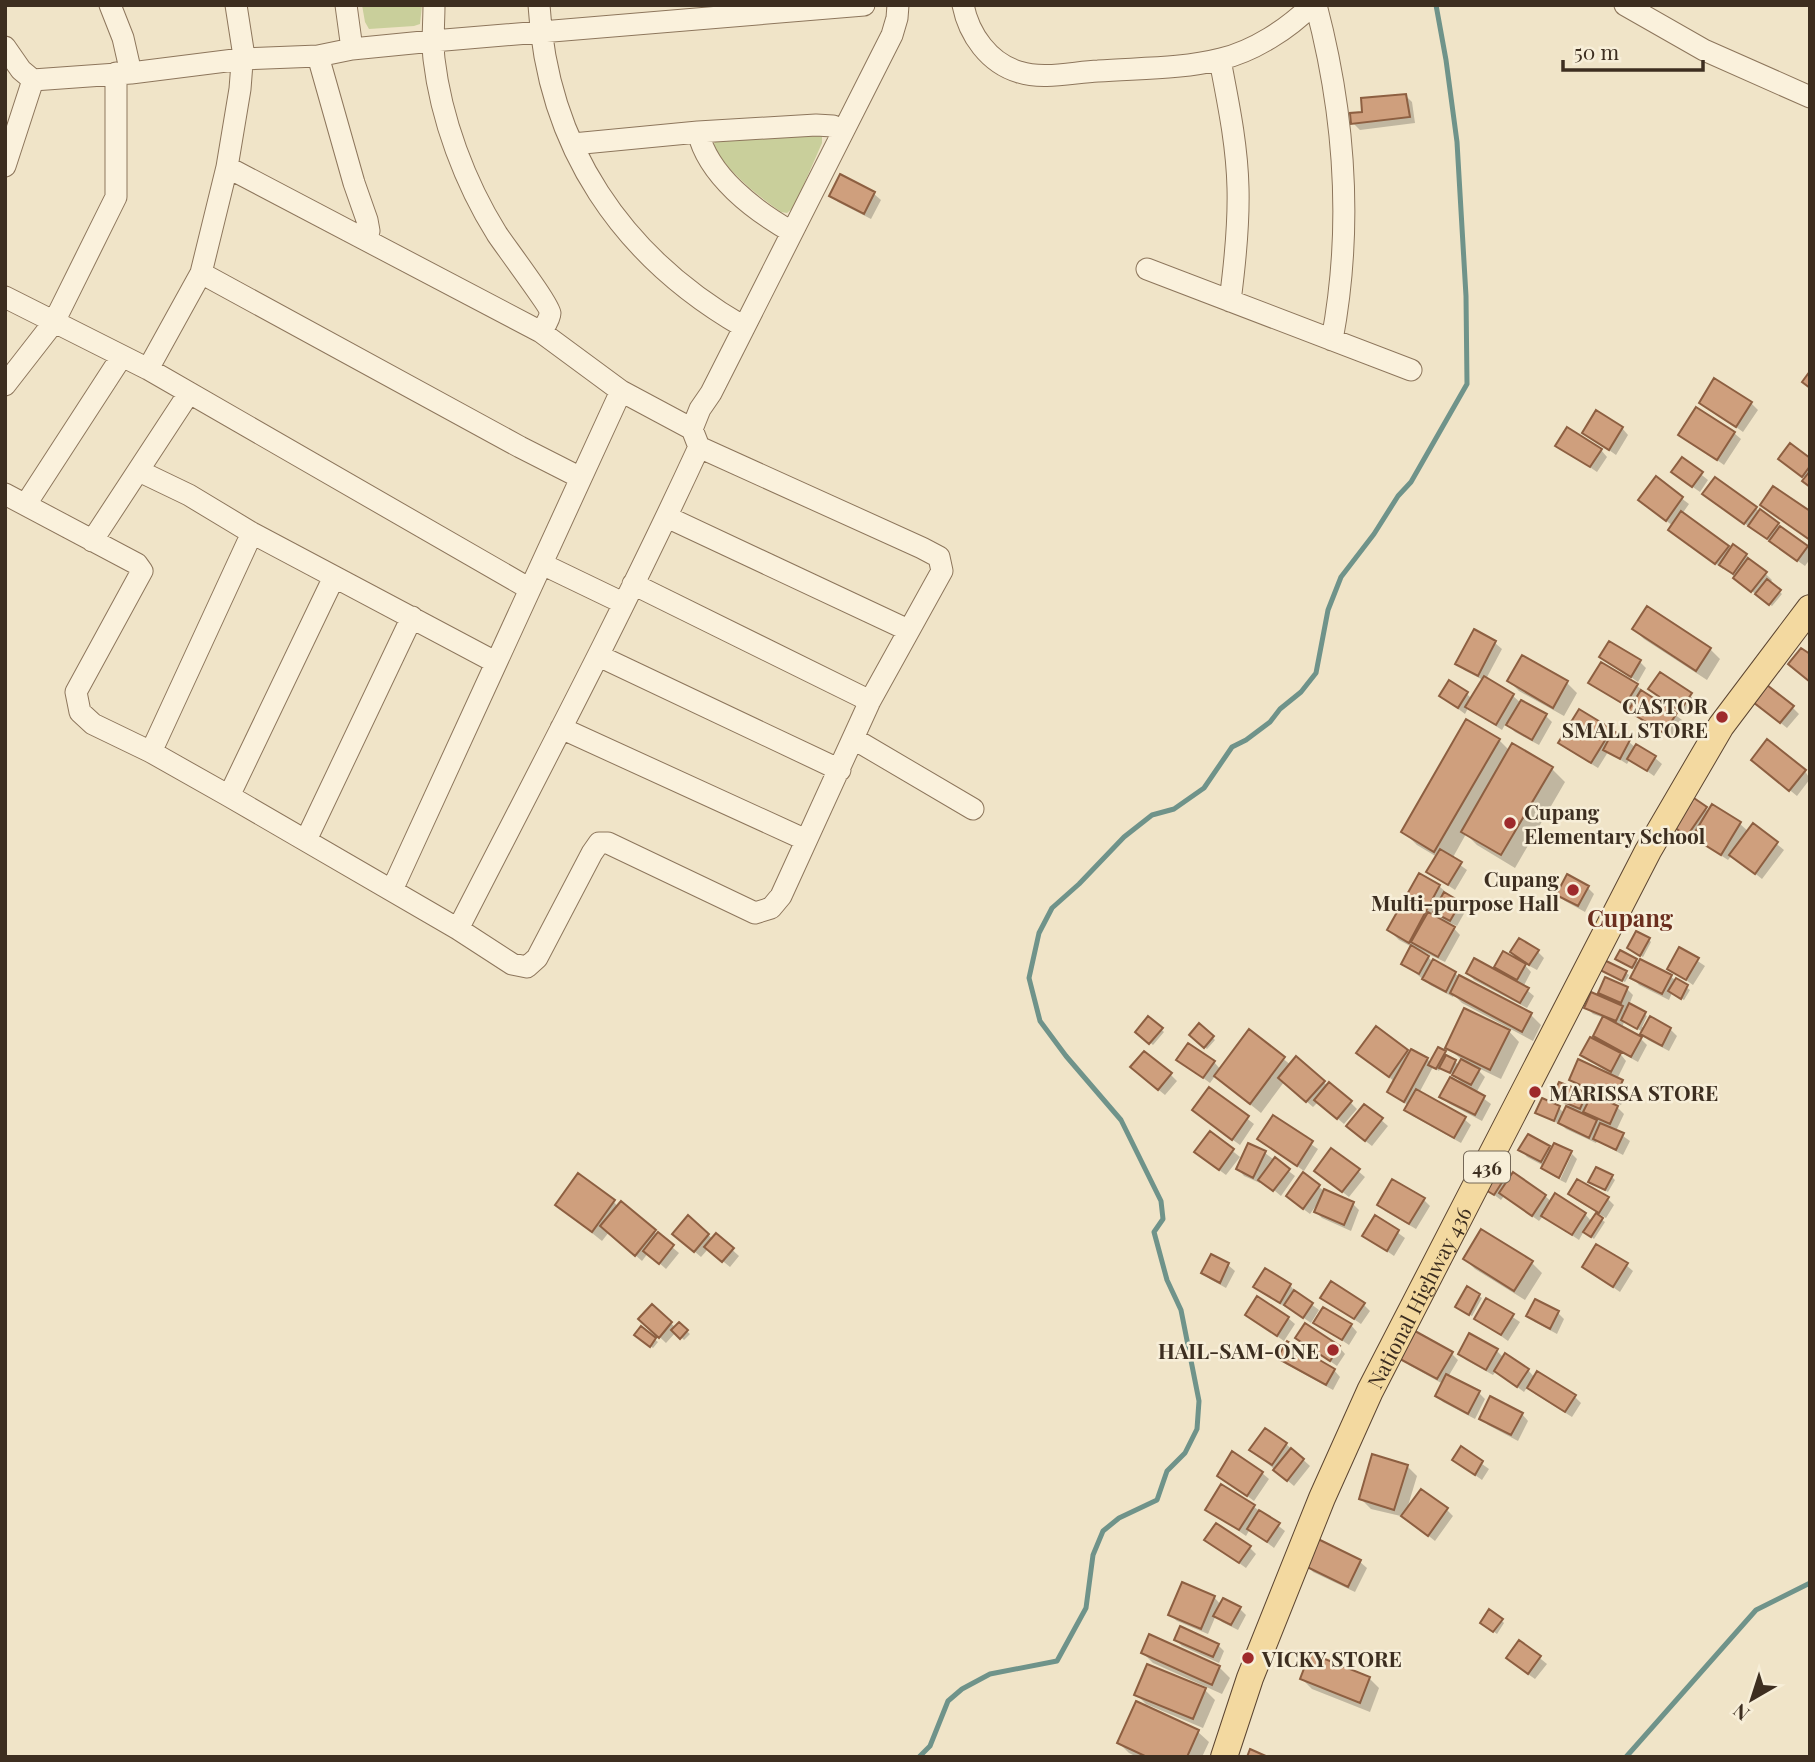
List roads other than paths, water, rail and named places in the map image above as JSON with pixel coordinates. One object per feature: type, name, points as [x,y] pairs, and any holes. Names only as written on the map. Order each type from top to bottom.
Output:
[{"type":"main road","name":"National Highway 436","points":[[1224,1757],[1250,1678],[1311,1524],[1376,1380],[1648,851],[1721,726],[1810,608]]},
{"type":"street","points":[[5,385],[54,322],[116,197],[124,73],[122,38],[110,5]]},
{"type":"street","points":[[148,369],[201,273],[227,167],[240,89],[242,59],[242,38],[236,5]]},
{"type":"street","points":[[346,5],[352,49]]},
{"type":"street","points":[[434,5],[433,41],[436,69],[446,112],[465,170],[492,225],[519,268],[542,296],[550,312],[541,332]]},
{"type":"street","points":[[539,5],[545,64],[554,97],[573,144],[602,198],[639,246],[659,266],[696,297],[744,327]]},
{"type":"street","points":[[5,47],[21,70],[33,80],[124,73],[242,59],[318,56],[352,49],[541,33],[646,15],[864,5]]},
{"type":"street","points":[[458,929],[667,517],[696,438],[700,409],[711,393],[892,34],[898,5]]},
{"type":"street","points":[[963,5],[973,34],[984,49],[1006,67],[1032,75],[1220,60],[1257,44],[1314,5],[1336,96],[1343,170],[1343,261],[1332,340]]},
{"type":"street","points":[[1625,5],[1704,50],[1810,97]]},
{"type":"street","points":[[318,56],[354,183],[368,220],[369,231],[366,239]]},
{"type":"street","points":[[1220,60],[1231,117],[1238,187],[1236,255],[1230,301]]},
{"type":"street","points":[[7,156],[33,80]]},
{"type":"street","points":[[573,144],[698,132],[816,125],[833,126],[843,130]]},
{"type":"street","points":[[698,132],[704,151],[723,178],[763,214],[792,232]]},
{"type":"street","points":[[5,494],[137,564],[142,571],[76,692],[80,712],[93,724],[150,752],[306,840],[458,929],[512,964],[527,967],[537,958],[599,843],[608,843],[755,913],[771,908],[781,896],[870,701],[942,571],[939,557],[696,438],[621,391],[541,332],[227,167]]},
{"type":"street","points":[[1147,269],[1411,370]]},
{"type":"street","points":[[201,273],[581,478]]},
{"type":"street","points":[[5,297],[148,369],[530,589]]},
{"type":"street","points":[[26,504],[122,356]]},
{"type":"street","points":[[392,890],[621,391]]},
{"type":"street","points":[[92,541],[189,393]]},
{"type":"street","points":[[139,471],[189,495],[251,533],[495,662]]},
{"type":"street","points":[[667,517],[908,630]]},
{"type":"street","points":[[150,752],[251,533]]},
{"type":"street","points":[[542,564],[623,603]]},
{"type":"street","points":[[229,796],[334,577]]},
{"type":"street","points":[[633,584],[870,701]]},
{"type":"street","points":[[306,840],[412,617]]},
{"type":"street","points":[[598,656],[840,770]]},
{"type":"street","points":[[561,729],[806,840]]},
{"type":"street","points":[[854,740],[973,809]]},
{"type":"waterway","points":[[919,1757],[930,1746],[948,1701],[962,1689],[990,1674],[1057,1661],[1086,1608],[1093,1555],[1103,1531],[1119,1518],[1157,1500],[1167,1471],[1185,1453],[1197,1429],[1199,1401],[1181,1310],[1167,1280],[1154,1232],[1163,1219],[1161,1201],[1121,1120],[1040,1021],[1029,978],[1039,933],[1052,908],[1124,837],[1152,815],[1174,809],[1204,788],[1232,747],[1270,722],[1316,673],[1328,610],[1341,577],[1374,534],[1398,496],[1411,482],[1467,384],[1466,296],[1457,142],[1436,5]]},
{"type":"waterway","points":[[1626,1757],[1756,1610],[1810,1583]]},
{"type":"place","name":"CASTOR SMALL STORE","points":[[1722,717]]},
{"type":"place","name":"Cupang Elementary School","points":[[1510,823]]},
{"type":"place","name":"Cupang Multi-purpose Hall","points":[[1573,890]]},
{"type":"place","name":"MARISSA STORE","points":[[1535,1092]]},
{"type":"place","name":"HAIL-SAM-ONE","points":[[1333,1350]]},
{"type":"place","name":"VICKY STORE","points":[[1248,1658]]},
{"type":"district","name":"Cupang","points":[[1630,917]]}]
